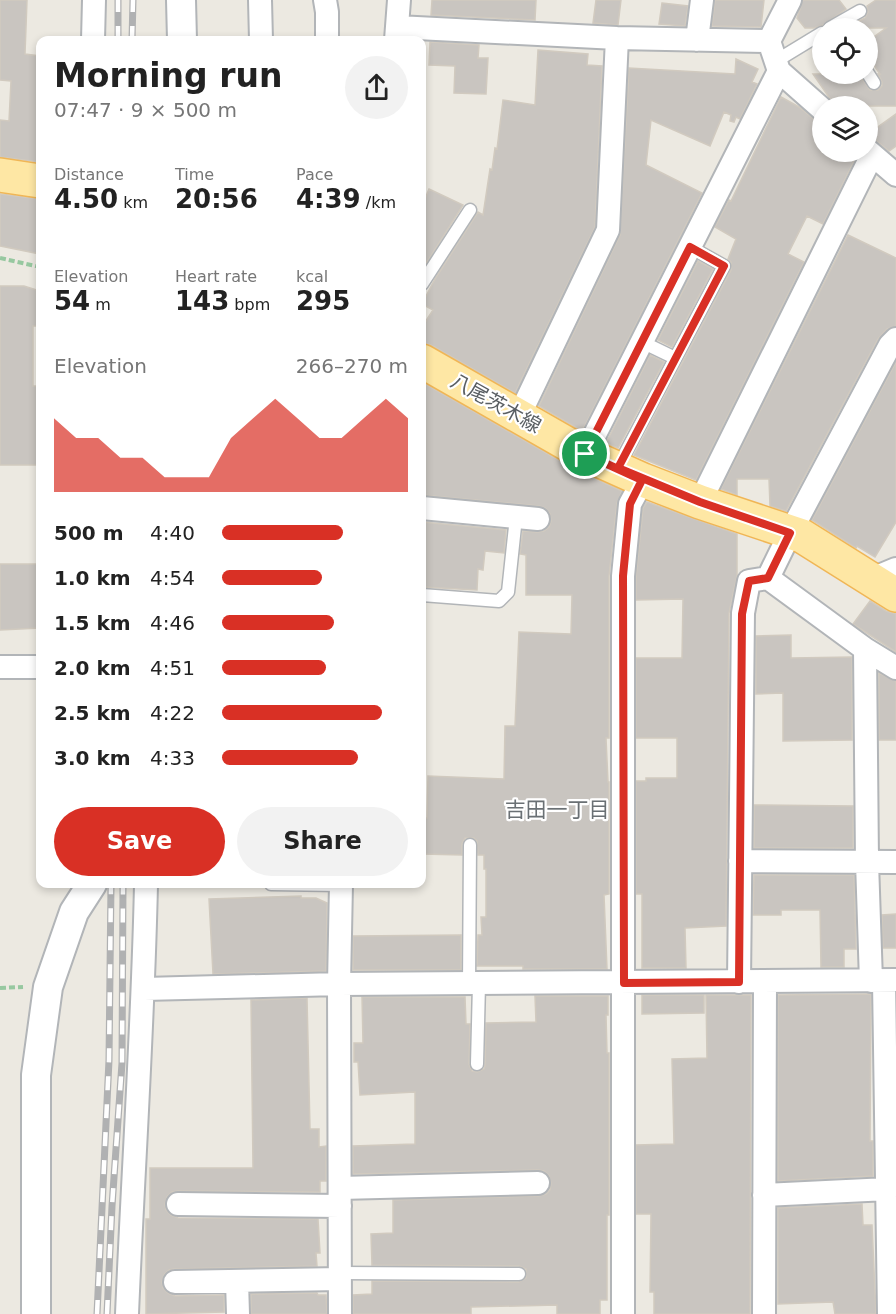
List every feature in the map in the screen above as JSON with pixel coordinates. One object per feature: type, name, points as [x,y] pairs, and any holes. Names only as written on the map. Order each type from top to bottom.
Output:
[{"type":"main road","points":[[0,175],[36,180]]},
{"type":"main road","name":"八尾茨木線","points":[[426,363],[585,454],[700,502],[802,536],[888,581]]},
{"type":"street","points":[[93,36],[94,0]]},
{"type":"street","points":[[181,0],[182,36]]},
{"type":"street","points":[[260,0],[261,36]]},
{"type":"street","points":[[325,0],[327,36]]},
{"type":"street","points":[[399,0],[396,34],[697,40],[775,58],[812,98]]},
{"type":"street","points":[[697,40],[702,0]]},
{"type":"street","points":[[585,454],[690,247],[775,58],[790,0]]},
{"type":"street","points":[[519,416],[608,230],[617,39]]},
{"type":"street","points":[[700,502],[884,161]]},
{"type":"street","points":[[768,578],[890,345],[896,339]]},
{"type":"street","points":[[623,1314],[623,576],[630,504],[630,474]]},
{"type":"street","points":[[426,508],[527,518]]},
{"type":"street","points":[[739,982],[742,614],[749,581],[768,578],[865,649],[896,668]]},
{"type":"street","points":[[865,649],[867,862],[884,981],[889,1314]]},
{"type":"street","points":[[0,667],[36,667]]},
{"type":"street","points":[[740,861],[896,862]]},
{"type":"street","points":[[36,1314],[36,1075],[48,987],[74,912],[89,888]]},
{"type":"street","points":[[127,1314],[132,1178],[144,989],[146,888]]},
{"type":"street","points":[[340,1314],[341,888]]},
{"type":"street","points":[[144,989],[339,984],[884,981]]},
{"type":"street","points":[[764,1314],[765,982]]},
{"type":"street","points":[[178,1204],[340,1197],[538,1183]]},
{"type":"street","points":[[764,1195],[888,1189]]},
{"type":"street","points":[[175,1282],[340,1276]]},
{"type":"street","points":[[237,1281],[238,1314]]},
{"type":"lane","points":[[849,18],[860,11]]},
{"type":"lane","points":[[775,58],[812,38]]},
{"type":"lane","points":[[426,278],[470,210]]},
{"type":"lane","points":[[630,474],[675,358],[724,266],[690,247]]},
{"type":"lane","points":[[642,342],[675,358]]},
{"type":"lane","points":[[426,595],[499,601],[508,592],[527,518]]},
{"type":"lane","points":[[470,845],[477,1064]]},
{"type":"lane","points":[[340,1276],[519,1274]]},
{"type":"path","points":[[0,258],[36,266]]},
{"type":"path","points":[[0,988],[27,987]]},
{"type":"building","points":[[0,0],[27,0],[25,54],[36,55],[36,162],[0,157],[0,120],[9,121],[11,81],[0,80]]},
{"type":"building","points":[[432,0],[536,0],[535,20],[431,15]]},
{"type":"building","points":[[596,0],[621,0],[618,25],[593,23]]},
{"type":"building","points":[[715,0],[764,0],[761,27],[712,26]]},
{"type":"building","points":[[803,0],[839,0],[846,9],[833,18],[812,18],[812,28],[805,28],[797,18]]},
{"type":"building","points":[[876,0],[896,0],[896,106],[878,106],[878,96],[828,96],[820,84],[866,84],[870,90],[878,90],[882,86],[878,74],[880,74],[878,71],[878,34],[886,28],[878,28],[878,18],[865,18],[868,12],[867,6]]},
{"type":"building","points":[[662,3],[688,6],[685,26],[659,24]]},
{"type":"building","points":[[430,42],[479,45],[478,58],[488,58],[486,94],[454,93],[455,66],[429,65]]},
{"type":"building","points":[[538,50],[588,54],[587,65],[602,66],[595,227],[515,393],[426,343],[426,321],[433,310],[426,306],[426,296],[478,212],[483,215],[490,169],[492,170],[495,148],[497,149],[503,100],[535,105]]},
{"type":"building","points":[[736,59],[758,69],[752,82],[757,84],[740,119],[736,117],[734,122],[730,121],[731,115],[724,112],[710,146],[651,120],[646,165],[702,193],[582,431],[539,406],[620,235],[629,68],[735,74]]},
{"type":"building","points":[[781,97],[812,117],[812,162],[854,162],[823,224],[807,216],[788,254],[804,262],[696,480],[634,455],[731,270],[731,262],[728,259],[736,239],[715,227],[729,200],[731,201]]},
{"type":"building","points":[[896,114],[896,146],[889,151],[878,142],[878,127]]},
{"type":"building","points":[[429,189],[463,205],[426,264],[426,196]]},
{"type":"building","points":[[0,194],[36,198],[36,253],[0,246]]},
{"type":"building","points":[[848,235],[896,258],[896,326],[887,329],[878,339],[786,511],[770,506],[769,479],[737,479],[737,495],[721,489]]},
{"type":"building","points":[[698,261],[713,269],[672,347],[658,340]]},
{"type":"building","points":[[0,286],[24,286],[36,290],[36,326],[33,326],[33,386],[36,386],[36,465],[0,465]]},
{"type":"building","points":[[650,355],[664,362],[618,448],[606,443]]},
{"type":"building","points":[[896,362],[896,522],[875,557],[857,546],[856,548],[812,520]]},
{"type":"building","points":[[426,384],[576,470],[622,491],[617,503],[609,576],[609,738],[606,738],[609,782],[609,894],[604,895],[607,969],[523,969],[523,966],[477,966],[478,935],[482,935],[481,917],[486,917],[484,855],[478,855],[477,841],[474,838],[465,838],[462,844],[462,855],[426,854],[428,776],[504,779],[505,726],[515,726],[519,632],[571,634],[572,595],[526,595],[526,555],[520,554],[523,531],[544,531],[549,527],[551,521],[550,514],[545,508],[426,495]]},
{"type":"building","points":[[647,502],[737,534],[737,576],[729,613],[726,926],[685,928],[686,968],[642,968],[642,894],[636,894],[636,781],[646,781],[646,778],[677,778],[677,738],[636,738],[636,658],[682,658],[683,599],[636,600],[643,508]]},
{"type":"building","points":[[426,522],[506,530],[504,553],[485,551],[483,570],[478,569],[477,590],[426,587]]},
{"type":"building","points":[[0,564],[36,564],[36,628],[0,630]]},
{"type":"building","points":[[870,601],[896,614],[896,652],[853,624]]},
{"type":"building","points":[[791,635],[791,658],[852,657],[852,740],[783,741],[783,693],[756,694],[756,636]]},
{"type":"building","points":[[879,673],[896,681],[896,740],[879,740]]},
{"type":"building","points":[[754,805],[853,806],[853,848],[754,848]]},
{"type":"building","points":[[754,875],[854,875],[856,949],[844,949],[844,967],[821,967],[820,910],[781,910],[781,915],[753,915]]},
{"type":"building","points":[[301,896],[301,898],[316,898],[327,903],[326,971],[213,974],[209,899]]},
{"type":"building","points":[[896,914],[896,948],[883,948],[882,915]]},
{"type":"building","points":[[461,935],[461,970],[353,970],[353,936]]},
{"type":"building","points":[[871,994],[870,1141],[873,1141],[873,1176],[778,1181],[778,995]]},
{"type":"building","points":[[642,995],[704,995],[704,1013],[642,1014]]},
{"type":"building","points":[[706,995],[751,995],[750,1314],[654,1314],[654,1292],[650,1292],[651,1214],[636,1214],[636,1145],[674,1144],[672,1059],[707,1058]]},
{"type":"building","points":[[535,996],[608,996],[608,1015],[606,1015],[607,1053],[609,1053],[607,1300],[600,1300],[600,1314],[557,1314],[557,1305],[471,1307],[471,1314],[353,1314],[353,1295],[372,1294],[372,1281],[519,1282],[526,1278],[526,1269],[519,1266],[372,1265],[371,1234],[393,1233],[393,1200],[538,1196],[550,1190],[551,1183],[544,1171],[538,1170],[353,1174],[353,1146],[415,1144],[415,1092],[360,1095],[358,1062],[354,1062],[354,1043],[363,1043],[362,997],[465,997],[466,1024],[470,1024],[469,1064],[472,1071],[477,1072],[484,1069],[485,1065],[486,1023],[536,1022]]},
{"type":"building","points":[[307,998],[310,1129],[319,1129],[319,1147],[326,1146],[326,1181],[320,1181],[320,1192],[178,1191],[172,1192],[167,1197],[165,1204],[166,1210],[178,1218],[318,1219],[320,1253],[316,1253],[317,1266],[169,1270],[162,1282],[163,1288],[168,1293],[175,1296],[224,1295],[224,1312],[146,1314],[146,1219],[150,1219],[150,1168],[253,1168],[251,1000]]},
{"type":"building","points":[[862,1204],[863,1225],[872,1225],[876,1314],[835,1314],[833,1302],[778,1304],[778,1208]]},
{"type":"building","points":[[317,1293],[326,1295],[327,1314],[251,1314],[251,1294]]},
{"type":"railway","points":[[118,0],[118,36]]},
{"type":"railway","points":[[132,36],[133,0]]},
{"type":"railway","points":[[97,1314],[109,1060],[111,888]]},
{"type":"railway","points":[[107,1314],[122,1063],[123,888]]},
{"type":"district","name":"吉田一丁目","points":[[557,810]]},
{"type":"route","points":[[585,454],[642,480],[630,504],[623,576],[624,983],[739,982],[742,614],[749,581],[768,578],[790,533],[700,502],[642,480],[618,468],[724,266],[690,247],[585,454]]}]
